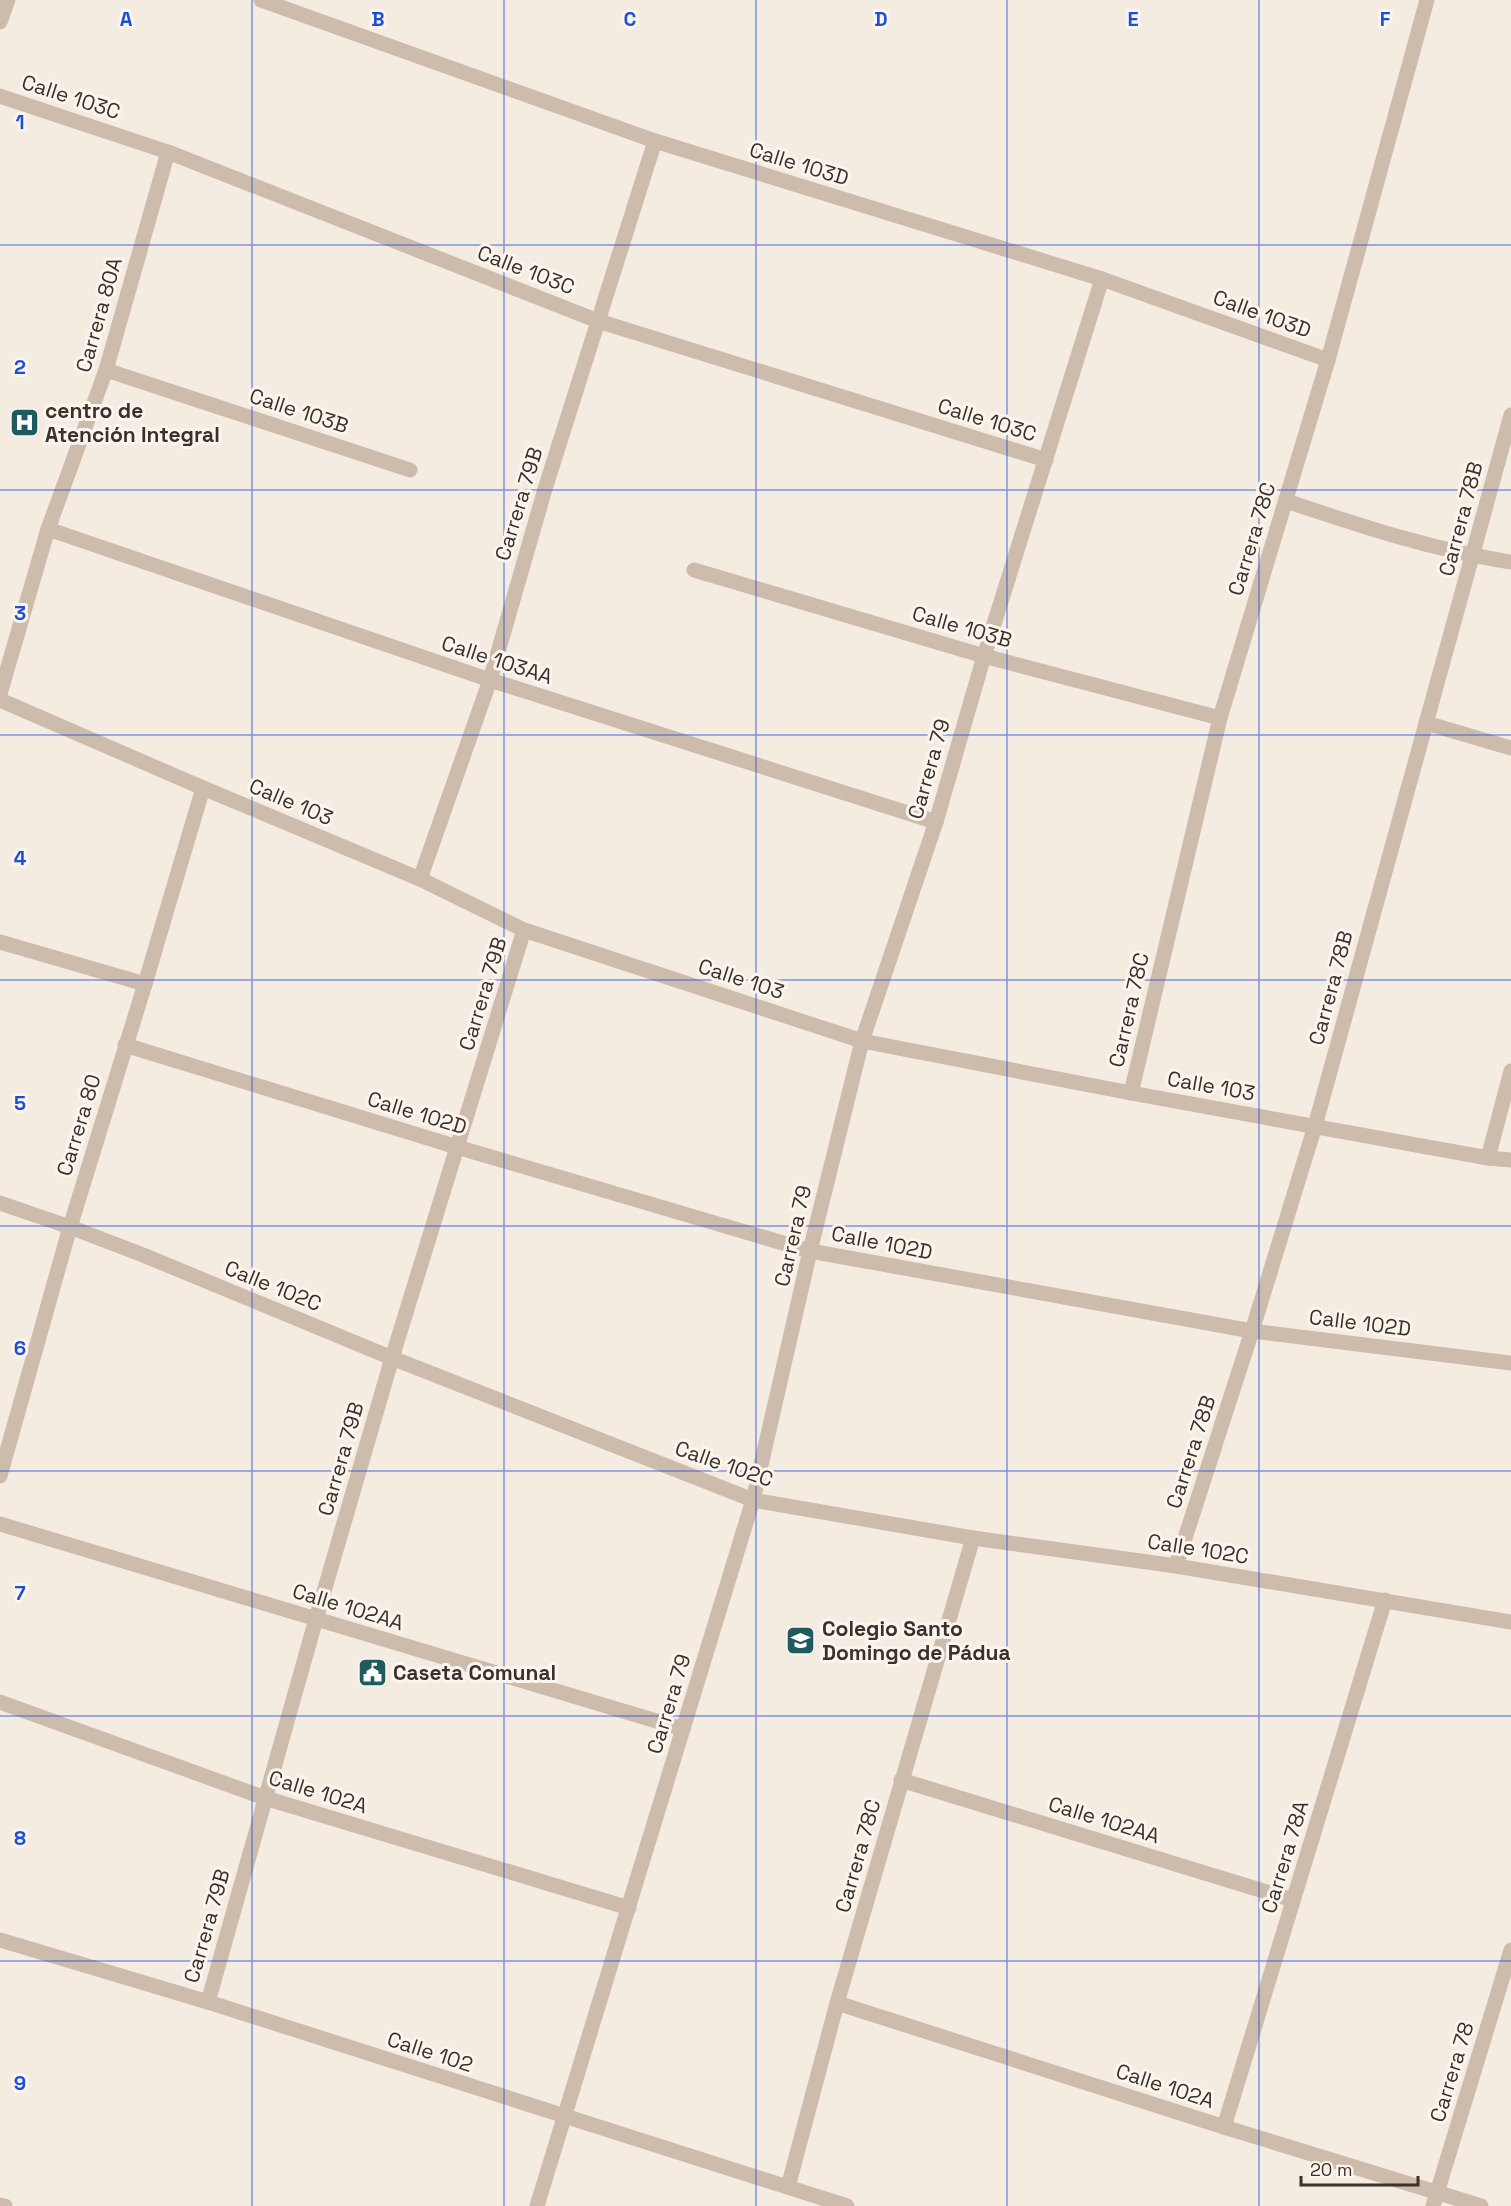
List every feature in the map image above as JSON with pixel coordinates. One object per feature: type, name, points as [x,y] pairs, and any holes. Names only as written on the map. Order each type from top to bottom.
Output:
[{"type":"street","points":[[0,22],[8,0]]},
{"type":"street","name":"Calle 103D","points":[[261,0],[655,141],[1102,279],[1328,360]]},
{"type":"street","name":"Carrera 78C","points":[[1131,1093],[1220,718],[1328,360],[1427,0]]},
{"type":"street","name":"Calle 103C","points":[[0,96],[168,152],[598,321],[1046,460]]},
{"type":"street","name":"Carrera 79B","points":[[420,879],[490,680],[545,489],[655,141]]},
{"type":"street","name":"Carrera 80A","points":[[0,694],[48,529],[106,370],[168,152]]},
{"type":"street","name":"Carrera 79","points":[[537,2206],[753,1500],[810,1251],[862,1041],[936,822],[984,656],[1102,279]]},
{"type":"street","name":"Calle 103B","points":[[106,370],[410,470]]},
{"type":"street","name":"Carrera 78B","points":[[1176,1566],[1315,1126],[1511,416]]},
{"type":"street","points":[[1286,501],[1416,543],[1511,562]]},
{"type":"street","name":"Calle 103AA","points":[[48,529],[490,680],[936,822]]},
{"type":"street","name":"Calle 103B","points":[[694,570],[984,656],[1220,718]]},
{"type":"street","name":"Calle 103","points":[[0,699],[203,788],[420,879],[524,930],[862,1041],[1131,1093],[1488,1158],[1511,1160]]},
{"type":"street","points":[[1426,723],[1511,748]]},
{"type":"street","name":"Carrera 80","points":[[0,1476],[4,1451],[70,1227],[203,788]]},
{"type":"street","name":"Carrera 79B","points":[[208,2002],[316,1619],[524,930]]},
{"type":"street","points":[[0,942],[145,984]]},
{"type":"street","name":"Calle 102D","points":[[125,1045],[458,1148],[810,1251],[1252,1331],[1511,1363]]},
{"type":"street","points":[[1488,1158],[1511,1071]]},
{"type":"street","name":"Calle 102C","points":[[0,1203],[70,1227],[753,1500],[973,1539],[1176,1566],[1511,1622]]},
{"type":"street","name":"Calle 102AA","points":[[0,1524],[683,1730]]},
{"type":"street","name":"Carrera 78C","points":[[788,2187],[837,2003],[973,1539]]},
{"type":"street","name":"Carrera 78A","points":[[1224,2127],[1385,1600]]},
{"type":"street","name":"Calle 102A","points":[[0,1702],[265,1798],[629,1908]]},
{"type":"street","name":"Calle 102AA","points":[[902,1780],[1293,1900]]},
{"type":"street","name":"Calle 102","points":[[0,1940],[208,2002],[847,2206]]},
{"type":"street","name":"Carrera 78","points":[[1435,2199],[1511,1950]]},
{"type":"street","name":"Calle 102A","points":[[837,2003],[1224,2127],[1435,2199],[1481,2206]]},
{"type":"street","points":[[0,2205],[5,2206]]},
{"type":"place","name":"centro de Atención Integral","points":[[24,423]]},
{"type":"place","name":"Colegio Santo Domingo de Pádua","points":[[801,1641]]},
{"type":"place","name":"Caseta Comunal","points":[[372,1673]]}]
